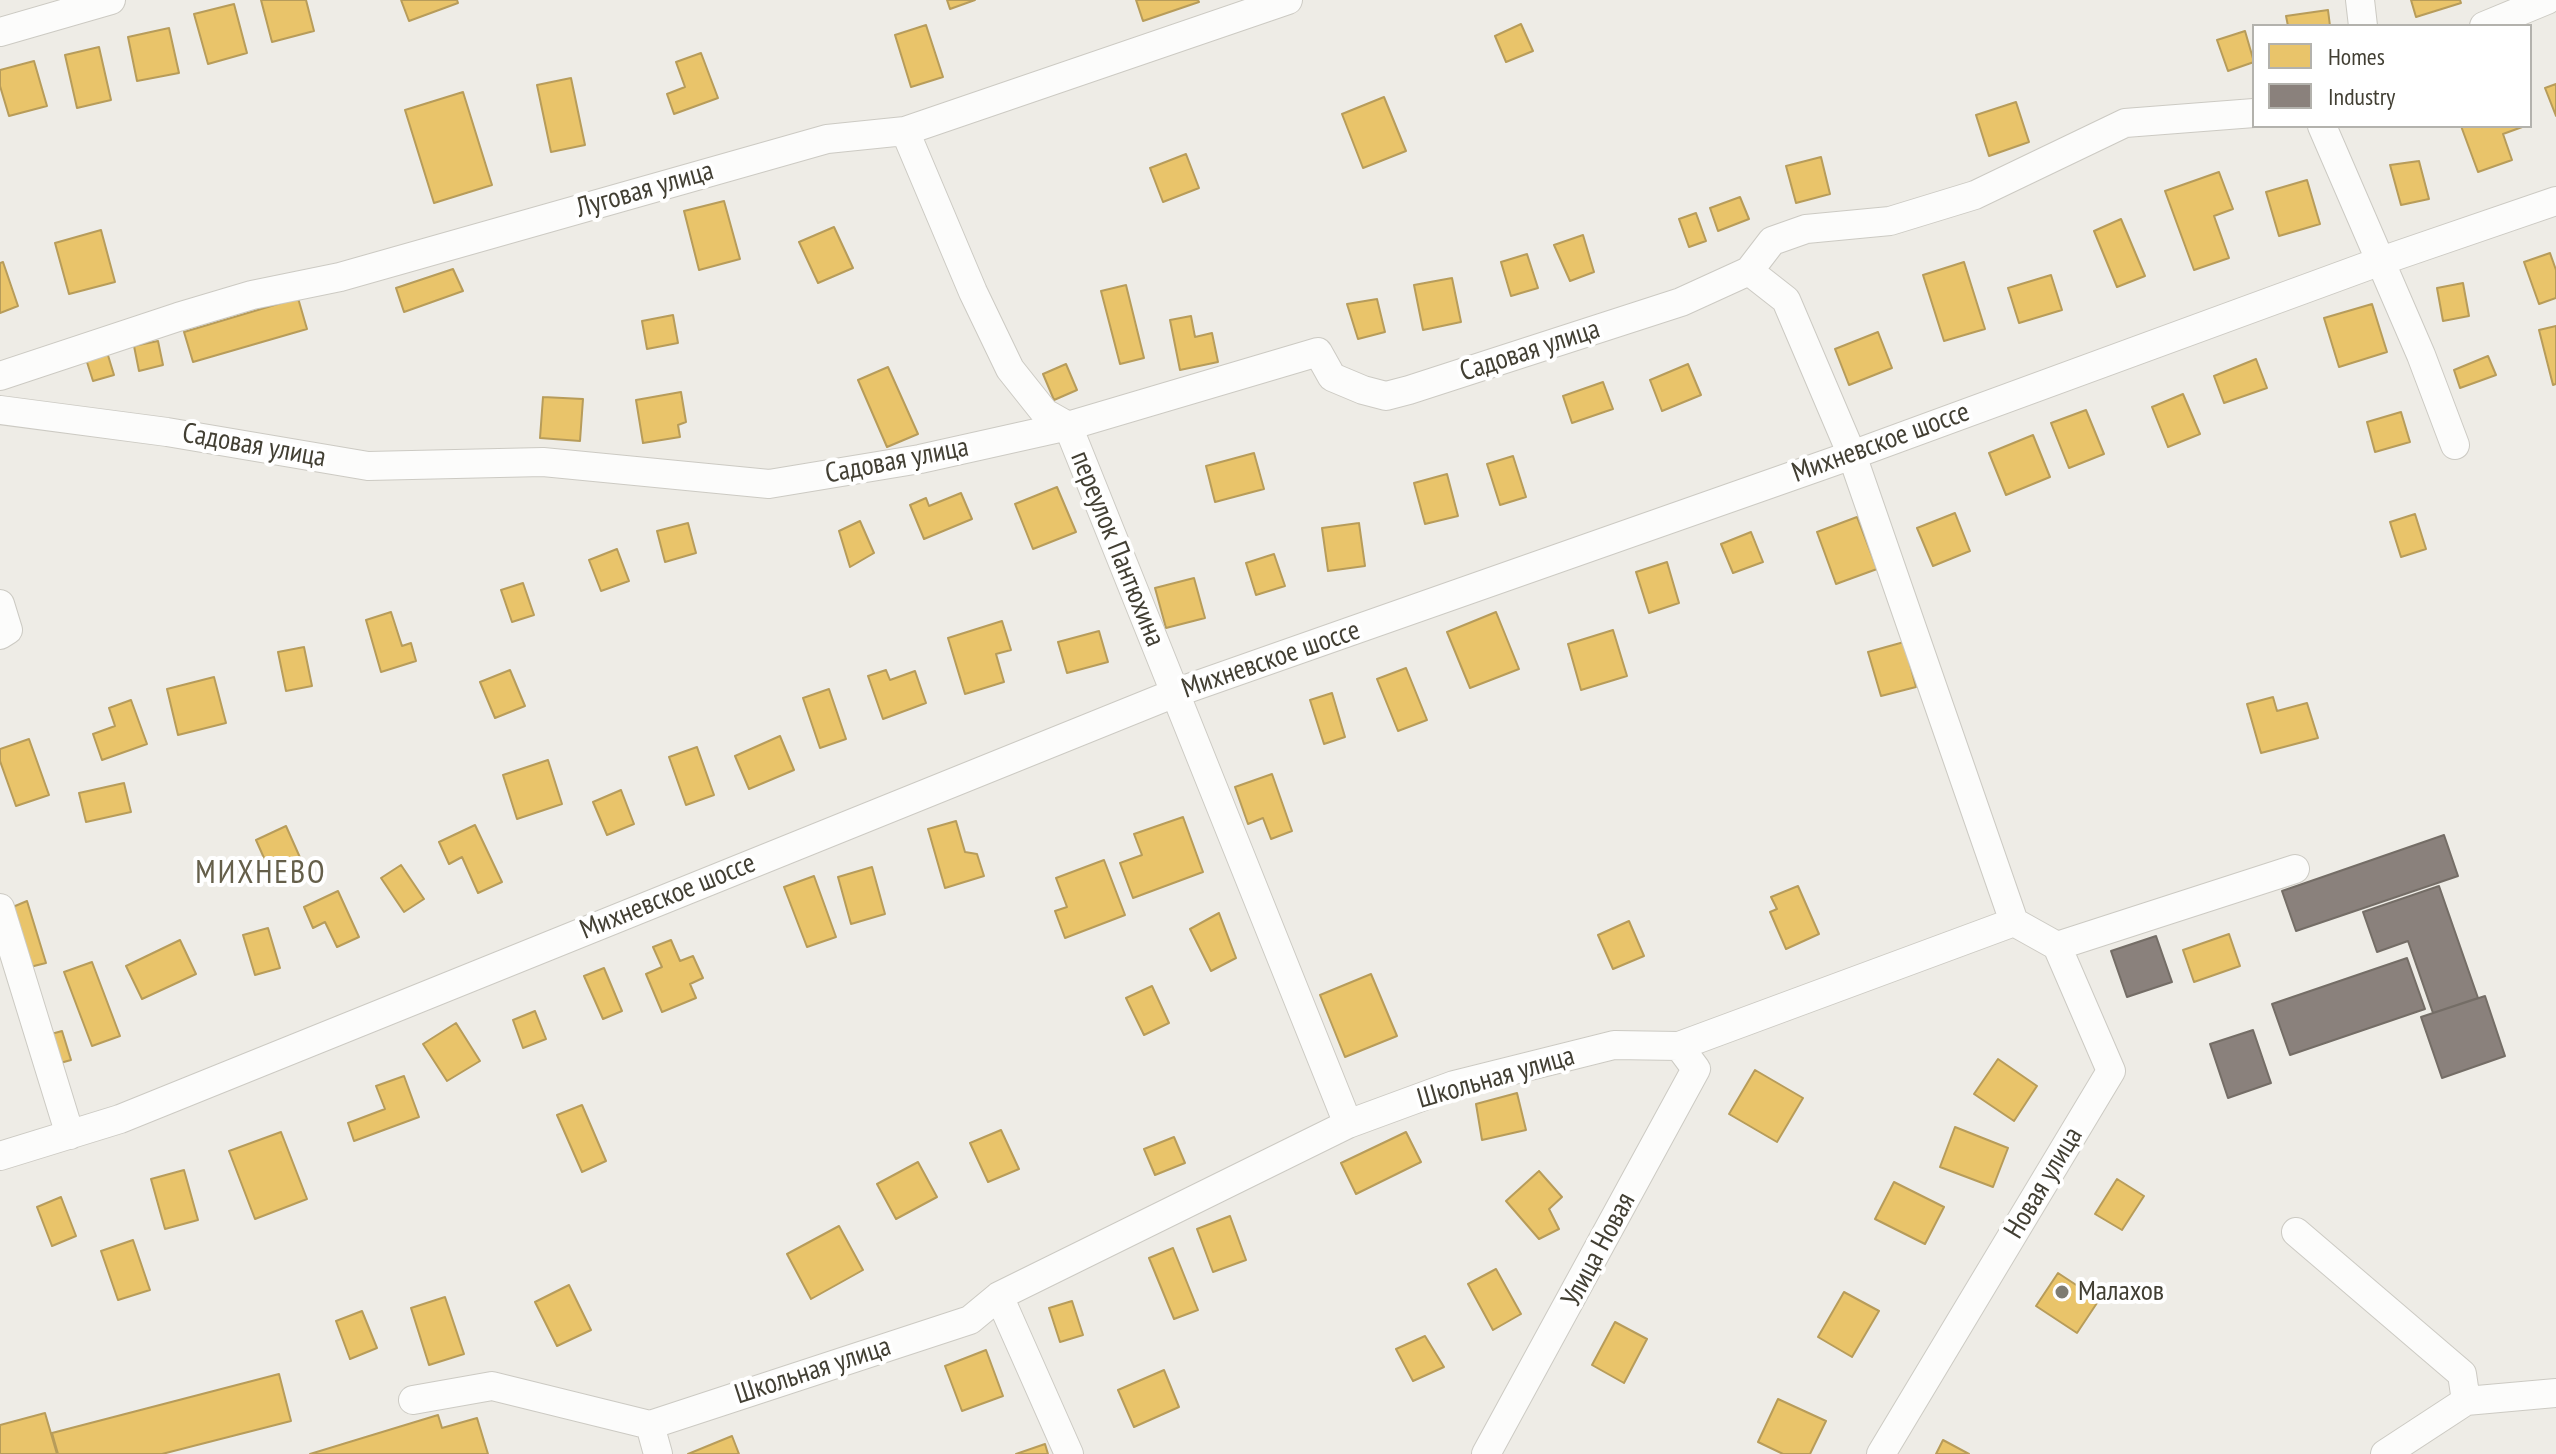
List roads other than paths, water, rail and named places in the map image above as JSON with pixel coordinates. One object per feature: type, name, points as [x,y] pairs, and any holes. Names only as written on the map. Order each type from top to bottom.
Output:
[{"type":"street","points":[[0,32],[111,0]]},
{"type":"street","name":"Луговая улица","points":[[0,376],[252,295],[340,277],[827,139],[905,131],[1288,0]]},
{"type":"street","points":[[2360,0],[2363,24]]},
{"type":"street","points":[[2489,24],[2547,0]]},
{"type":"street","points":[[2252,113],[2125,123],[1975,195],[1890,221],[1806,229],[1772,241],[1749,271],[1786,300],[1852,455],[2014,922],[2057,946],[2295,869]]},
{"type":"street","points":[[2323,128],[2421,355],[2455,445]]},
{"type":"street","name":"переулок Пантюхина","points":[[905,131],[973,292],[1010,369],[1045,413],[1068,426],[1348,1124]]},
{"type":"street","name":"Михневское шоссе","points":[[0,1156],[120,1119],[1175,693],[1852,455],[2381,261],[2556,201]]},
{"type":"street","name":"Садовая улица","points":[[0,410],[167,432],[368,466],[543,462],[769,484],[920,459],[1068,426],[1318,352],[1332,377],[1386,396],[1681,302],[1749,271]]},
{"type":"street","points":[[0,604],[8,630],[0,635]]},
{"type":"street","points":[[0,908],[70,1135]]},
{"type":"street","name":"Школьная улица","points":[[650,1425],[970,1320],[999,1296],[1348,1124],[1454,1085],[1614,1045],[1679,1046],[2014,922]]},
{"type":"street","name":"Новая улица","points":[[1881,1454],[2111,1071],[2057,946]]},
{"type":"street","name":"Улица Новая","points":[[1486,1454],[1696,1069],[1679,1046]]},
{"type":"street","points":[[2296,1232],[2462,1374],[2466,1401]]},
{"type":"street","points":[[999,1296],[1069,1454]]},
{"type":"street","points":[[413,1400],[492,1386],[650,1425],[658,1454]]},
{"type":"street","points":[[2385,1454],[2466,1401],[2556,1393]]},
{"type":"place","name":"Малахов","points":[[2062,1292]]},
{"type":"district","name":"МИХНЕВО","points":[[261,874]]}]
